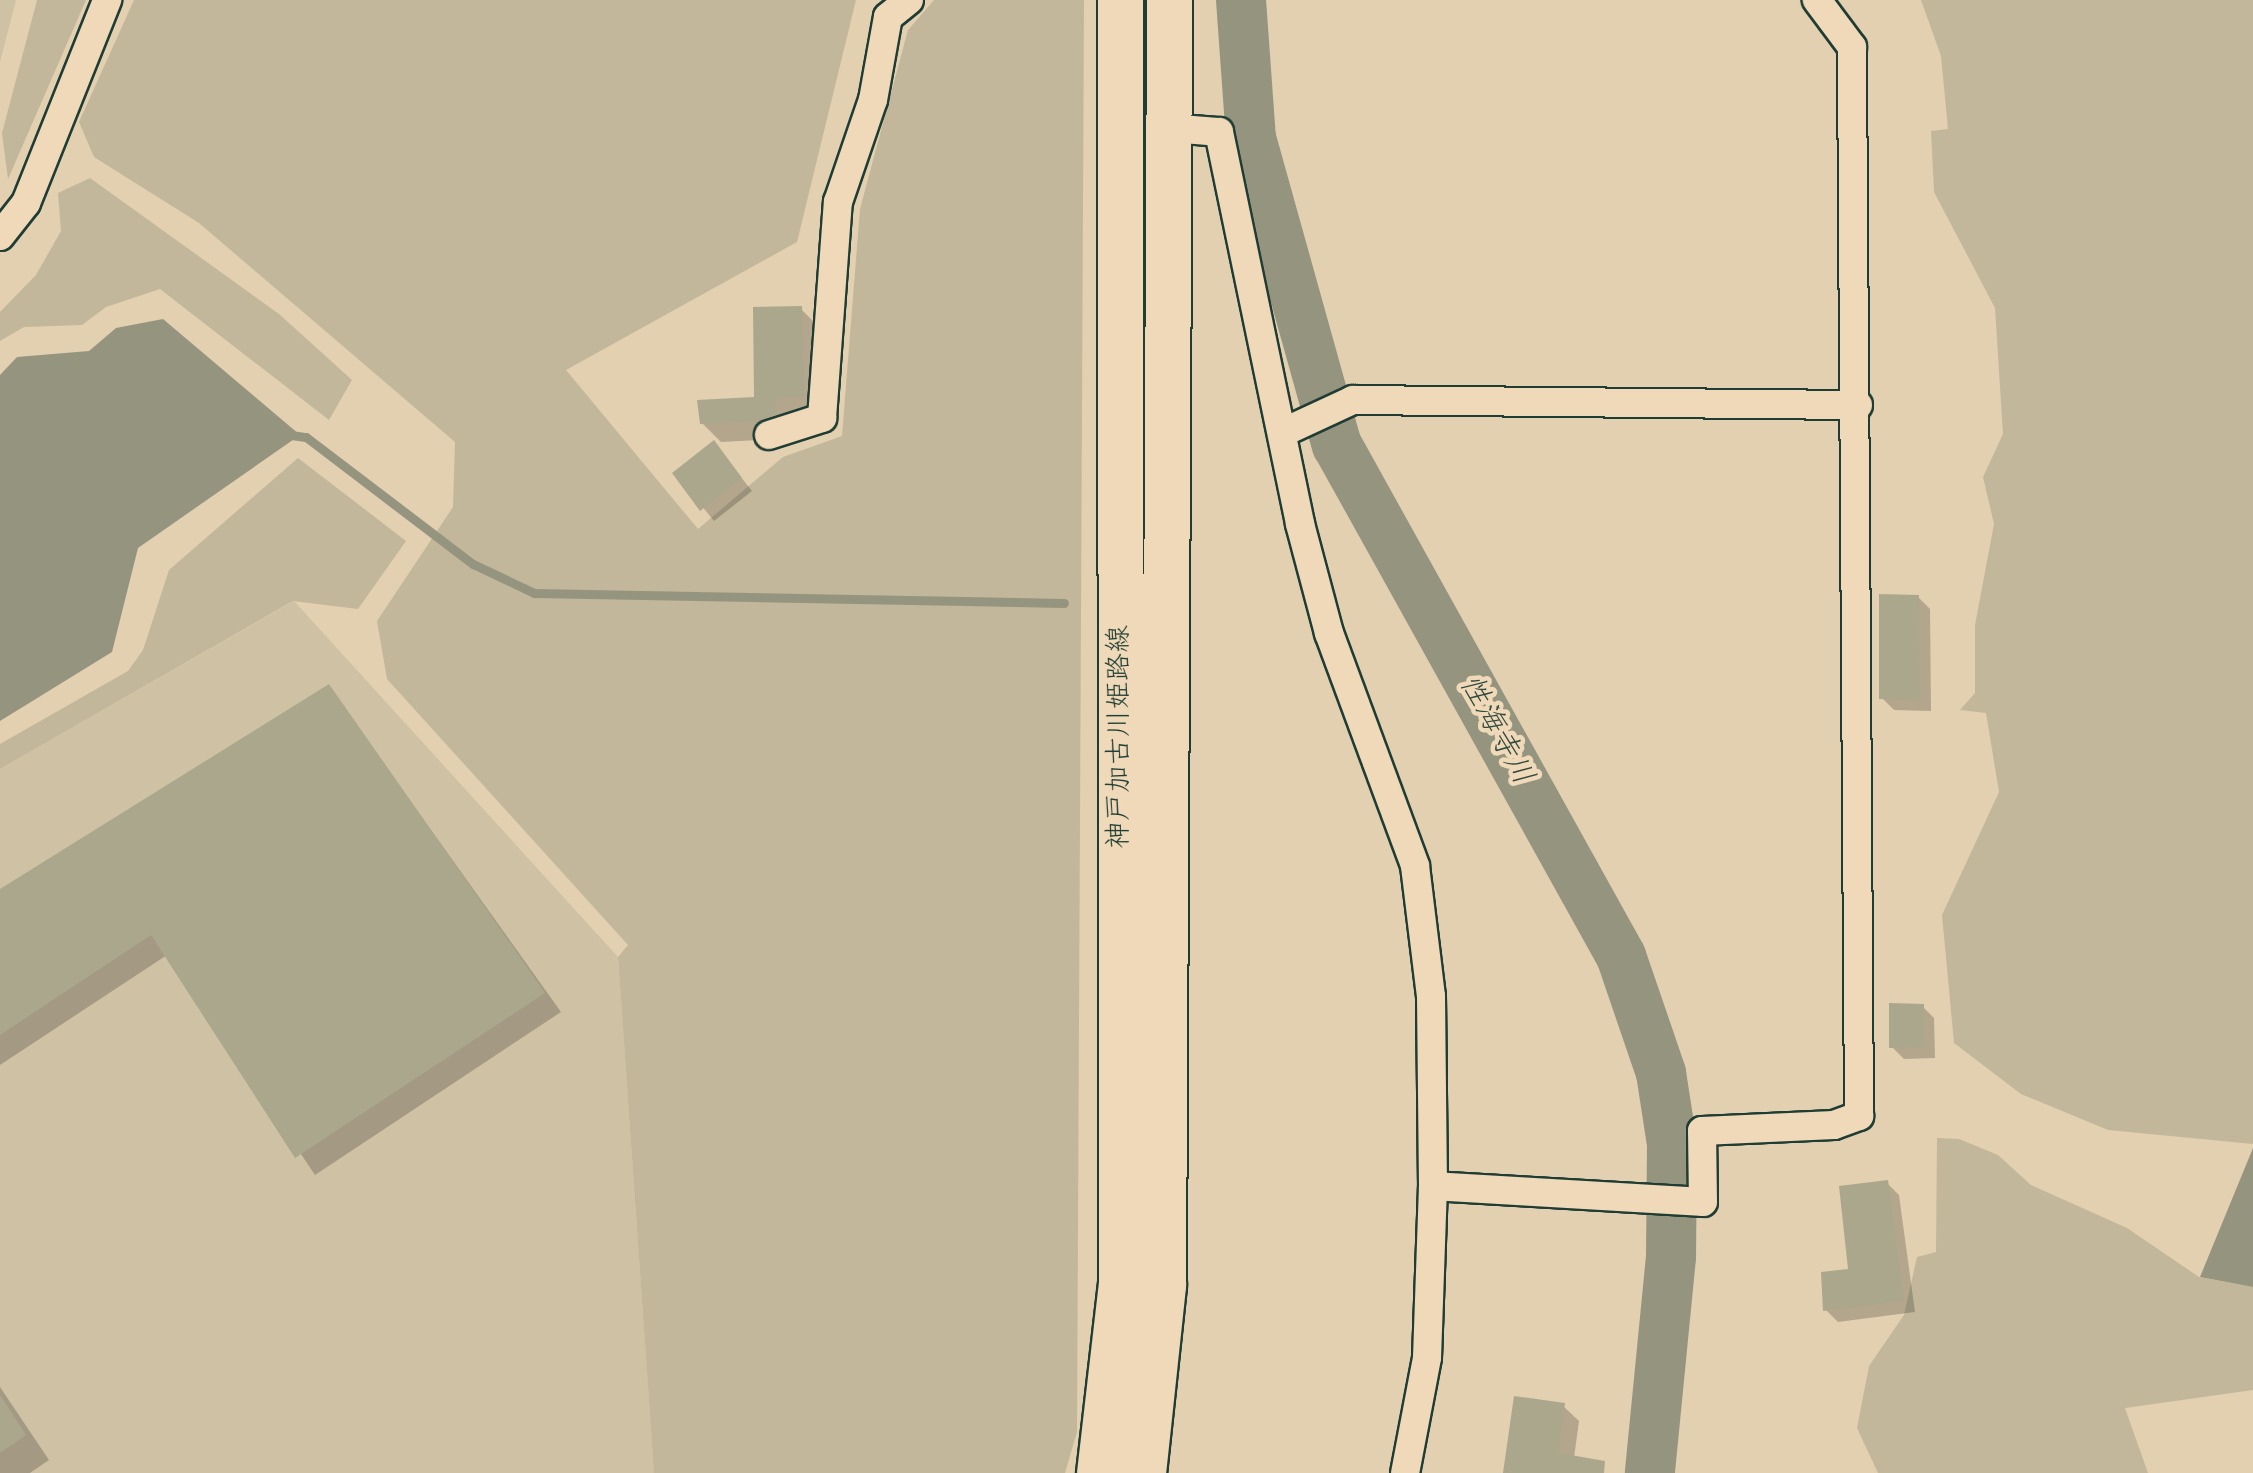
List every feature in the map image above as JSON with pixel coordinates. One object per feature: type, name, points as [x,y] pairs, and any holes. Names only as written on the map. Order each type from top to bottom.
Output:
[{"type":"main road","name":"神戸加古川姫路線","points":[[1099,1473],[1121,1282],[1120,0]]},
{"type":"main road","name":"神戸加古川姫路線","points":[[1143,1473],[1164,1286],[1169,0]]},
{"type":"street","points":[[0,236],[26,203],[107,0]]},
{"type":"street","points":[[769,435],[822,418],[838,202],[873,100],[888,17],[909,0]]},
{"type":"street","points":[[1432,1186],[1704,1202],[1702,1132],[1834,1124],[1859,1116],[1858,405],[1852,47],[1817,0]]},
{"type":"street","points":[[1170,128],[1218,132],[1292,428],[1300,524],[1329,633],[1416,866],[1431,996],[1432,1186],[1426,1358],[1405,1473]]},
{"type":"street","points":[[1292,428],[1353,400],[1858,405]]},
{"type":"shaded area","points":[[0,0],[16,0],[0,62]]},
{"type":"shaded area","points":[[37,0],[86,0],[8,179],[2,133]]},
{"type":"shaded area","points":[[134,0],[856,0],[797,242],[566,370],[698,529],[783,457],[842,436],[860,209],[908,30],[934,0],[1084,0],[1077,1432],[1065,1473],[654,1473],[618,957],[628,945],[387,679],[377,621],[453,507],[455,442],[199,223],[94,157],[79,122]]},
{"type":"shaded area","points":[[1921,0],[2253,0],[2253,1144],[2108,1130],[2021,1094],[1954,1043],[1942,915],[1999,792],[1986,713],[1960,710],[1975,693],[1975,625],[1994,524],[1983,477],[2003,434],[1995,308],[1934,192],[1931,131],[1948,129],[1941,56]]},
{"type":"shaded area","points":[[90,178],[279,314],[352,380],[329,420],[160,289],[106,307],[82,325],[24,327],[0,341],[0,312],[36,275],[61,231],[58,193]]},
{"type":"shaded area","points":[[163,319],[300,435],[138,548],[112,652],[0,721],[0,375],[17,357],[89,351],[116,328]]},
{"type":"shaded area","points":[[298,458],[406,541],[358,609],[293,601],[0,769],[0,744],[128,671],[143,650],[169,570]]},
{"type":"shaded area","points":[[294,601],[618,957],[654,1473],[0,1473],[0,769]]},
{"type":"shaded area","points":[[1937,1138],[1959,1139],[1998,1155],[2031,1185],[2127,1228],[2199,1277],[2253,1287],[2253,1390],[2125,1408],[2148,1473],[1878,1473],[1857,1428],[1869,1366],[1904,1315],[1917,1257],[1936,1252]]},
{"type":"shaded area","points":[[2253,1148],[2253,1287],[2200,1277]]},
{"type":"building","points":[[802,306],[804,397],[776,399],[776,414],[759,421],[700,424],[697,400],[754,397],[753,307]]},
{"type":"building","points":[[714,440],[742,478],[700,511],[672,473]]},
{"type":"building","points":[[1879,594],[1919,595],[1920,700],[1879,699]]},
{"type":"building","points":[[329,684],[545,993],[295,1158],[151,935],[0,1035],[0,889]]},
{"type":"building","points":[[1889,1003],[1924,1004],[1924,1047],[1889,1048]]},
{"type":"building","points":[[1888,1180],[1904,1301],[1823,1311],[1821,1272],[1848,1269],[1839,1186]]},
{"type":"building","points":[[0,1395],[26,1435],[0,1453]]},
{"type":"building","points":[[1514,1396],[1565,1403],[1559,1453],[1605,1461],[1604,1473],[1503,1473]]},
{"type":"waterway","name":"性海寺川","points":[[1241,0],[1251,138],[1337,445],[1621,956],[1661,1073],[1672,1144],[1671,1257],[1650,1473]]},
{"type":"waterway","points":[[291,435],[306,437],[473,564],[534,593],[1064,603]]}]
